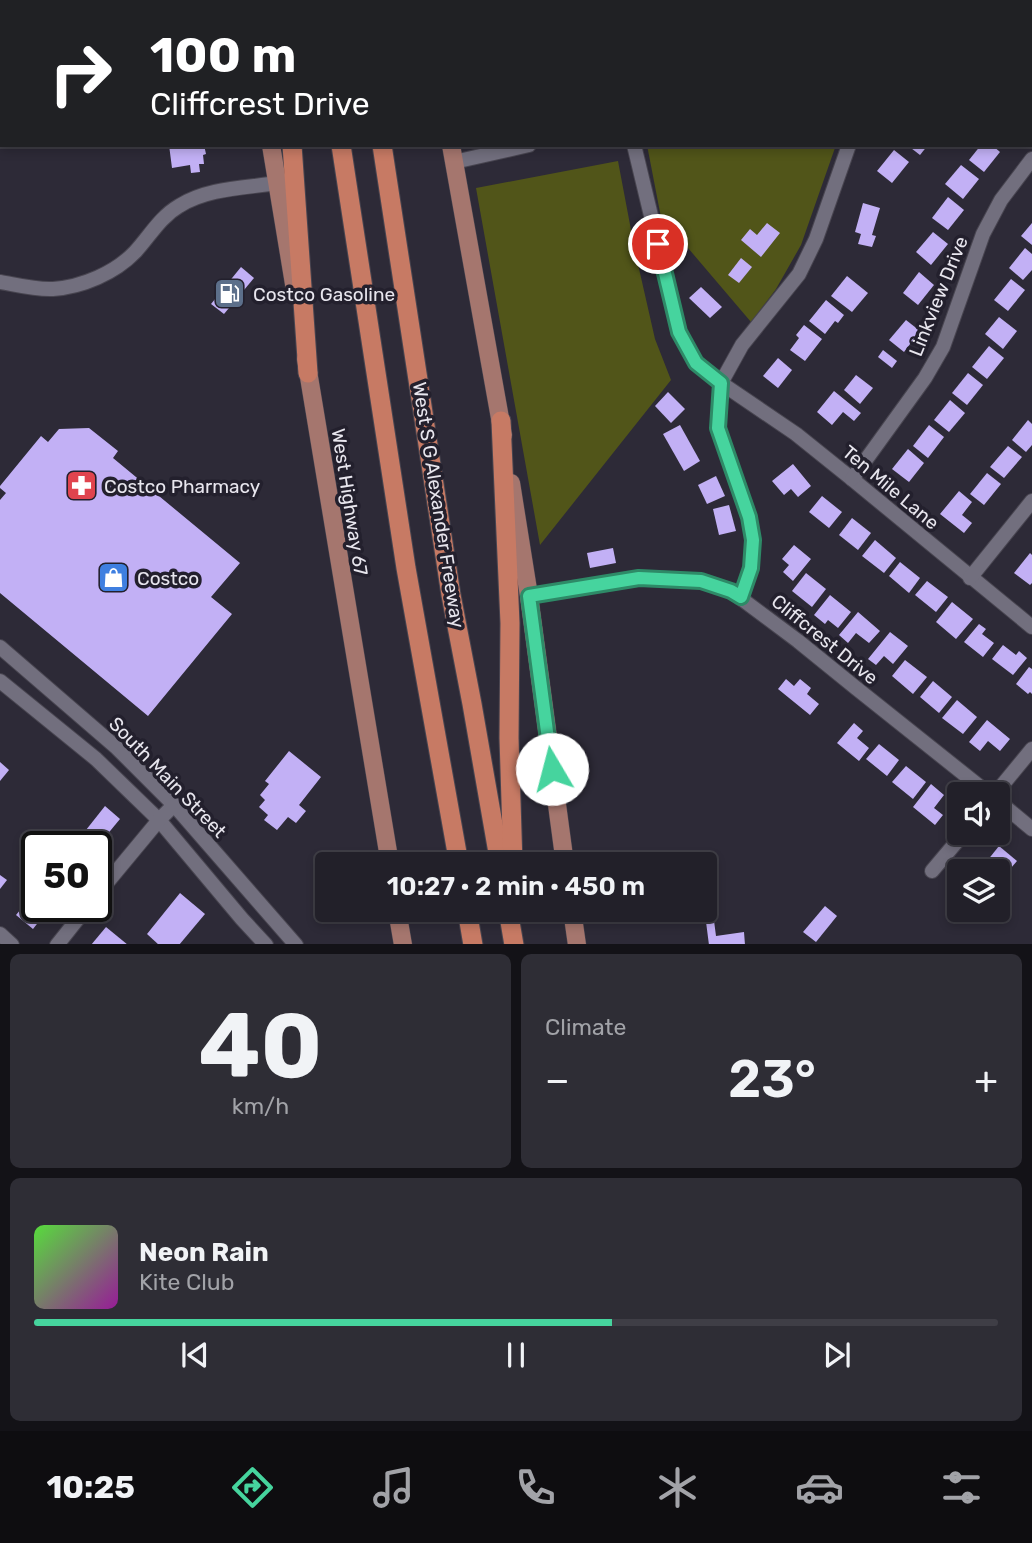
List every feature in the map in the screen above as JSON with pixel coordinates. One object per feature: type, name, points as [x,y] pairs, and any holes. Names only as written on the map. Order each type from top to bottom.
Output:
[{"type":"highway","points":[[292,147],[308,373]]},
{"type":"highway","points":[[341,147],[407,568],[457,852]]},
{"type":"highway","name":"West S G Alexander Freeway","points":[[382,147],[451,595],[498,852]]},
{"type":"highway","points":[[501,422],[510,623],[509,738],[513,852]]},
{"type":"highway","points":[[469,922],[473,944]]},
{"type":"highway","points":[[510,922],[515,944]]},
{"type":"highway","points":[[515,922],[515,944]]},
{"type":"main road","name":"West Highway 67","points":[[271,147],[388,852]]},
{"type":"main road","points":[[453,153],[529,596],[563,852]]},
{"type":"main road","points":[[399,922],[403,944]]},
{"type":"main road","points":[[574,922],[577,944]]},
{"type":"street","points":[[453,153],[510,147]]},
{"type":"street","name":"Ten Mile Lane","points":[[634,147],[679,332],[696,363],[796,435],[1032,627]]},
{"type":"street","points":[[741,597],[751,568],[753,540],[749,517],[718,428],[721,383],[742,345],[799,274],[816,239],[848,147]]},
{"type":"street","name":"Linkview Drive","points":[[852,479],[925,378],[943,347],[984,234],[1001,200],[1032,159]]},
{"type":"street","points":[[0,282],[52,289],[77,285],[117,267],[134,254],[169,213],[194,197],[277,183]]},
{"type":"street","points":[[970,578],[1032,501]]},
{"type":"street","name":"Cliffcrest Drive","points":[[529,596],[639,578],[701,581],[731,591],[799,641],[974,782]]},
{"type":"street","name":"South Main Street","points":[[0,647],[117,748],[174,805],[296,944]]},
{"type":"street","name":"South Main Street","points":[[0,681],[96,759],[159,820],[266,944]]},
{"type":"street","points":[[59,728],[74,712]]},
{"type":"street","points":[[1005,782],[1032,749]]},
{"type":"street","points":[[112,877],[174,805]]},
{"type":"street","points":[[1010,811],[1032,829]]},
{"type":"street","points":[[932,872],[954,845]]},
{"type":"street","points":[[57,944],[75,922]]},
{"type":"street","points":[[0,934],[12,944]]},
{"type":"green space","points":[[647,147],[835,147],[801,245],[776,289],[751,322],[688,248],[671,269]]},
{"type":"green space","points":[[618,161],[655,339],[671,380],[540,545],[476,188]]},
{"type":"building","points":[[169,147],[204,147],[206,154],[203,155],[204,164],[199,164],[200,172],[191,173],[190,165],[172,168]]},
{"type":"building","points":[[910,147],[926,147],[920,155]]},
{"type":"building","points":[[979,147],[994,147],[1000,152],[984,172],[969,160]]},
{"type":"building","points":[[894,150],[909,162],[892,183],[877,171]]},
{"type":"building","points":[[961,165],[979,179],[963,199],[945,184]]},
{"type":"building","points":[[948,197],[964,210],[948,230],[932,218]]},
{"type":"building","points":[[863,203],[880,208],[872,235],[876,236],[872,247],[858,244],[861,234],[855,232]]},
{"type":"building","points":[[767,223],[780,233],[761,257],[741,240],[750,229],[757,235]]},
{"type":"building","points":[[1032,223],[1032,245],[1021,236]]},
{"type":"building","points":[[933,232],[948,244],[931,265],[916,252]]},
{"type":"building","points":[[1025,248],[1032,254],[1032,270],[1023,280],[1009,268]]},
{"type":"building","points":[[741,258],[752,267],[739,283],[728,275]]},
{"type":"building","name":"Costco Gasoline","points":[[241,267],[254,278],[224,314],[211,304]]},
{"type":"building","points":[[919,272],[934,285],[918,305],[903,293]]},
{"type":"building","points":[[847,276],[868,293],[852,312],[831,296]]},
{"type":"building","points":[[1011,279],[1025,290],[1008,311],[994,300]]},
{"type":"building","points":[[701,287],[722,307],[710,318],[689,298]]},
{"type":"building","points":[[826,300],[844,315],[838,323],[835,321],[825,334],[809,321]]},
{"type":"building","points":[[999,317],[1017,331],[1003,349],[985,334]]},
{"type":"building","points":[[906,320],[920,331],[904,352],[889,340]]},
{"type":"building","points":[[804,325],[822,339],[805,361],[790,350]]},
{"type":"building","points":[[989,346],[1004,358],[987,379],[972,367]]},
{"type":"building","points":[[883,350],[897,361],[892,368],[878,357]]},
{"type":"building","points":[[778,358],[792,370],[778,388],[763,376]]},
{"type":"building","points":[[968,373],[983,385],[967,405],[952,393]]},
{"type":"building","points":[[856,375],[873,388],[860,404],[844,390]]},
{"type":"building","points":[[834,391],[861,413],[854,421],[843,412],[832,425],[817,412]]},
{"type":"building","points":[[668,392],[685,409],[671,423],[655,406]]},
{"type":"building","points":[[950,400],[965,413],[949,432],[934,420]]},
{"type":"building","points":[[1028,420],[1032,424],[1032,445],[1026,452],[1012,440]]},
{"type":"building","points":[[680,425],[700,461],[684,471],[663,434]]},
{"type":"building","points":[[929,425],[944,437],[928,458],[913,446]]},
{"type":"building","name":"Costco","points":[[89,428],[118,451],[113,458],[240,563],[211,597],[232,614],[148,716],[0,593],[0,500],[6,493],[0,486],[41,436],[48,442],[59,429]]},
{"type":"building","points":[[1008,446],[1022,457],[1004,478],[990,467]]},
{"type":"building","points":[[908,449],[924,463],[909,482],[892,469]]},
{"type":"building","points":[[793,464],[811,486],[798,497],[791,489],[784,495],[772,481]]},
{"type":"building","points":[[987,473],[1001,484],[984,505],[970,494]]},
{"type":"building","points":[[716,476],[725,496],[707,504],[698,485]]},
{"type":"building","points":[[959,491],[972,502],[962,515],[972,523],[964,533],[940,514]]},
{"type":"building","points":[[822,496],[842,512],[829,528],[809,512]]},
{"type":"building","points":[[729,505],[736,531],[719,535],[713,509]]},
{"type":"building","points":[[852,518],[871,533],[858,550],[839,535]]},
{"type":"building","points":[[875,540],[896,558],[884,573],[862,556]]},
{"type":"building","points":[[794,545],[811,559],[793,581],[783,572],[789,565],[782,559]]},
{"type":"building","points":[[613,548],[616,563],[590,568],[587,553]]},
{"type":"building","points":[[1030,553],[1032,583],[1030,585],[1014,573]]},
{"type":"building","points":[[900,562],[920,578],[909,593],[889,576]]},
{"type":"building","points":[[806,573],[826,589],[812,607],[792,591]]},
{"type":"building","points":[[927,581],[948,597],[936,612],[915,595]]},
{"type":"building","points":[[830,595],[851,612],[838,628],[828,620],[825,624],[814,615]]},
{"type":"building","points":[[952,602],[973,619],[956,639],[936,622]]},
{"type":"building","points":[[858,612],[880,631],[869,643],[856,633],[848,643],[839,635]]},
{"type":"building","points":[[979,624],[986,629],[982,634],[994,643],[983,657],[964,642]]},
{"type":"building","points":[[890,632],[908,646],[893,664],[884,656],[876,665],[868,659]]},
{"type":"building","points":[[1003,645],[1016,655],[1019,651],[1027,658],[1013,675],[992,659]]},
{"type":"building","points":[[905,660],[927,677],[913,694],[892,676]]},
{"type":"building","points":[[1029,667],[1032,669],[1032,694],[1028,694],[1016,684]]},
{"type":"building","points":[[786,679],[794,686],[800,679],[811,688],[807,694],[819,704],[810,715],[778,689]]},
{"type":"building","points":[[933,681],[952,697],[939,713],[920,697]]},
{"type":"building","points":[[957,700],[977,717],[963,734],[942,718]]},
{"type":"building","points":[[987,720],[1010,739],[1000,751],[988,741],[980,751],[969,742]]},
{"type":"building","points":[[854,723],[863,731],[857,738],[869,748],[859,761],[837,743]]},
{"type":"building","points":[[879,744],[899,760],[887,776],[866,759]]},
{"type":"building","points":[[289,751],[321,777],[299,805],[306,811],[296,823],[288,817],[277,830],[264,820],[268,815],[259,807],[265,800],[260,795],[269,784],[265,781]]},
{"type":"building","points":[[0,762],[9,770],[0,781]]},
{"type":"building","points":[[906,766],[926,782],[913,799],[892,782]]},
{"type":"building","points":[[931,784],[944,795],[934,808],[943,815],[935,825],[913,807]]},
{"type":"building","points":[[105,806],[120,819],[110,831],[86,830]]},
{"type":"building","points":[[999,846],[1017,861],[1010,869],[1010,859],[989,859]]},
{"type":"building","points":[[0,875],[7,880],[0,889]]},
{"type":"building","points":[[180,893],[205,914],[180,944],[158,944],[147,934]]},
{"type":"building","points":[[825,906],[837,916],[816,942],[803,932]]},
{"type":"building","points":[[24,922],[38,922],[33,929]]},
{"type":"building","points":[[706,922],[714,922],[716,936],[744,932],[745,944],[709,944]]},
{"type":"building","points":[[106,927],[127,944],[92,944]]},
{"type":"place","name":"Costco Gasoline","points":[[230,294]]},
{"type":"place","name":"Costco Pharmacy","points":[[81,486]]},
{"type":"place","name":"Costco","points":[[114,578]]},
{"type":"route","points":[[552,769],[529,596],[639,578],[701,581],[741,597],[751,568],[753,540],[749,517],[718,428],[721,383],[696,363],[679,332],[658,244]]}]
